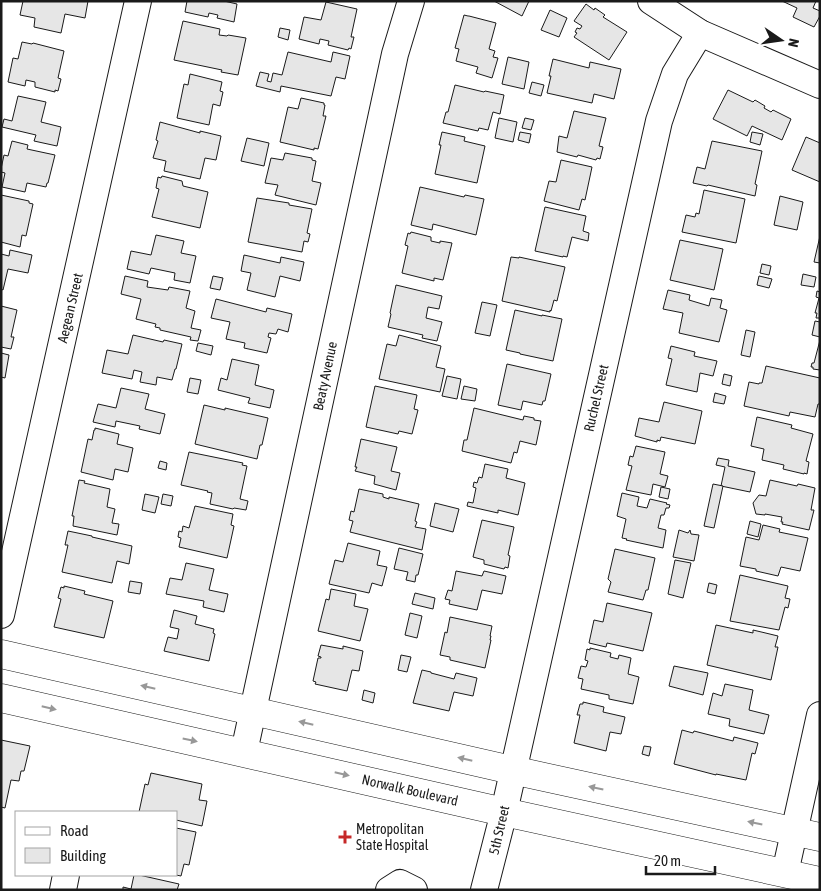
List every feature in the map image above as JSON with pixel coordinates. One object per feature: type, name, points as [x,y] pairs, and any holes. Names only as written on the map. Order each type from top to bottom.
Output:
[{"type":"main road","points":[[1,654],[512,770],[807,834]]},
{"type":"main road","name":"Norwalk Boulevard","points":[[1,698],[504,812],[820,881]]},
{"type":"street","name":"Aegean Street","points":[[1,615],[138,1]]},
{"type":"street","name":"Beaty Avenue","points":[[244,752],[395,54],[411,1]]},
{"type":"street","points":[[651,1],[700,33],[820,85]]},
{"type":"street","name":"Ruchel Street","points":[[512,770],[659,121],[675,74],[700,33]]},
{"type":"street","points":[[785,873],[807,834],[820,715]]},
{"type":"street","name":"5th Street","points":[[484,890],[504,812],[512,770]]},
{"type":"street","points":[[63,890],[66,876]]},
{"type":"street","points":[[389,890],[400,883],[414,890]]},
{"type":"building","points":[[23,1],[88,1],[85,18],[65,14],[61,33],[34,27],[35,18],[20,15]]},
{"type":"building","points":[[187,1],[224,1],[237,4],[234,22],[217,18],[218,15],[209,13],[208,17],[185,12]]},
{"type":"building","points":[[494,1],[529,1],[522,16]]},
{"type":"building","points":[[782,1],[816,1],[813,8],[820,11],[820,16],[814,27],[793,17],[797,8]]},
{"type":"building","points":[[326,2],[357,9],[351,37],[354,37],[351,49],[328,45],[329,41],[320,39],[319,44],[299,39],[304,17],[321,20]]},
{"type":"building","points":[[586,4],[594,10],[595,8],[605,15],[603,17],[627,32],[609,60],[574,37],[577,33],[575,32],[577,28],[580,29],[582,26],[574,21]]},
{"type":"building","points":[[550,10],[567,18],[559,37],[541,30]]},
{"type":"building","points":[[464,15],[496,23],[489,49],[495,51],[493,57],[498,58],[492,78],[476,73],[478,67],[456,61],[459,49],[455,48]]},
{"type":"building","points":[[183,21],[220,29],[219,35],[246,38],[238,75],[174,60]]},
{"type":"building","points":[[280,28],[290,30],[288,40],[278,37]]},
{"type":"building","points":[[22,42],[64,51],[58,78],[61,79],[58,91],[35,87],[35,82],[26,80],[25,86],[8,82],[13,58],[18,59]]},
{"type":"building","points":[[288,52],[331,62],[333,52],[350,56],[345,79],[336,77],[331,96],[281,86],[280,92],[256,86],[260,72],[269,74],[267,81],[271,82],[273,73],[282,75]]},
{"type":"building","points":[[508,57],[529,62],[524,89],[502,84]]},
{"type":"building","points":[[553,59],[589,68],[590,62],[621,69],[614,99],[594,94],[592,103],[547,93]]},
{"type":"building","points":[[190,74],[222,82],[220,91],[223,92],[220,106],[213,104],[209,125],[177,118],[184,84],[188,85]]},
{"type":"building","points":[[532,82],[544,85],[541,96],[529,93]]},
{"type":"building","points":[[455,85],[504,95],[500,114],[493,112],[488,130],[479,128],[478,131],[443,123]]},
{"type":"building","points":[[728,90],[753,102],[755,100],[771,112],[773,110],[791,119],[782,140],[752,126],[747,136],[713,119]]},
{"type":"building","points":[[18,96],[46,102],[41,122],[61,127],[57,146],[34,141],[36,135],[2,127],[4,119],[12,121]]},
{"type":"building","points":[[301,98],[324,103],[325,105],[323,116],[326,116],[318,149],[314,148],[314,150],[280,142],[288,107],[298,109]]},
{"type":"building","points":[[574,111],[606,118],[599,146],[603,147],[600,159],[597,158],[596,160],[578,155],[577,157],[557,152],[559,136],[567,138]]},
{"type":"building","points":[[499,118],[517,122],[513,142],[495,138]]},
{"type":"building","points":[[525,118],[534,120],[531,130],[522,128]]},
{"type":"building","points":[[160,122],[200,133],[200,131],[221,136],[216,160],[205,158],[200,179],[164,171],[166,161],[153,158],[158,141],[156,140]]},
{"type":"building","points":[[442,132],[465,137],[464,141],[485,146],[477,183],[435,174]]},
{"type":"building","points":[[520,132],[531,134],[529,143],[518,140]]},
{"type":"building","points":[[752,132],[763,134],[760,145],[750,142]]},
{"type":"building","points":[[806,137],[820,143],[820,182],[792,170]]},
{"type":"building","points":[[247,138],[269,143],[264,166],[241,161]]},
{"type":"building","points":[[12,141],[28,145],[27,149],[55,155],[46,187],[27,183],[25,192],[2,187],[5,173],[1,172],[1,169],[4,155],[8,156]]},
{"type":"building","points":[[712,141],[762,151],[755,184],[757,185],[755,196],[693,183],[697,167],[705,169]]},
{"type":"building","points":[[285,153],[312,158],[312,160],[316,161],[312,181],[321,183],[316,205],[275,195],[278,185],[265,183],[271,158],[283,160]]},
{"type":"building","points":[[561,160],[592,167],[585,200],[582,199],[579,210],[544,201],[549,181],[556,182]]},
{"type":"building","points":[[162,176],[182,181],[183,186],[208,192],[200,228],[152,217],[159,189],[156,188],[158,177],[161,178]]},
{"type":"building","points":[[420,187],[464,197],[465,195],[484,199],[476,235],[433,224],[432,230],[411,225]]},
{"type":"building","points":[[704,190],[745,199],[736,243],[682,232],[686,215],[695,217],[696,213],[699,214]]},
{"type":"building","points":[[1,195],[29,201],[29,203],[33,204],[26,236],[22,235],[20,247],[1,242]]},
{"type":"building","points":[[780,196],[803,202],[797,230],[774,225]]},
{"type":"building","points":[[257,198],[312,209],[307,233],[310,234],[308,242],[304,241],[302,252],[248,242]]},
{"type":"building","points":[[545,207],[586,216],[583,231],[589,233],[588,241],[572,237],[567,257],[535,251]]},
{"type":"building","points":[[411,232],[431,237],[431,241],[452,243],[443,280],[434,278],[434,281],[402,273],[408,246],[405,245],[408,233],[410,234]]},
{"type":"building","points":[[156,235],[184,241],[181,253],[196,256],[190,283],[174,280],[175,273],[151,268],[149,274],[127,269],[131,251],[151,255]]},
{"type":"building","points":[[820,236],[820,263],[814,262]]},
{"type":"building","points":[[680,240],[723,249],[714,290],[670,280]]},
{"type":"building","points":[[10,250],[32,255],[28,273],[8,269],[3,290],[1,289],[1,254],[9,256]]},
{"type":"building","points":[[244,255],[280,263],[281,257],[304,262],[300,281],[280,276],[275,297],[247,290],[251,273],[241,271]]},
{"type":"building","points":[[511,257],[565,267],[557,301],[554,300],[550,312],[502,301]]},
{"type":"building","points":[[762,264],[771,266],[769,275],[760,273]]},
{"type":"building","points":[[803,274],[816,277],[814,287],[801,285]]},
{"type":"building","points":[[125,276],[148,281],[147,287],[168,290],[169,287],[190,291],[186,308],[195,311],[191,328],[201,330],[198,341],[190,340],[191,337],[160,330],[160,328],[155,327],[156,324],[136,319],[141,299],[121,294]]},
{"type":"building","points":[[213,276],[223,278],[220,290],[210,288]]},
{"type":"building","points":[[759,276],[772,279],[769,288],[757,285]]},
{"type":"building","points":[[396,285],[442,296],[439,309],[428,307],[426,318],[442,322],[437,341],[422,338],[423,335],[388,327]]},
{"type":"building","points":[[668,290],[690,295],[689,300],[709,306],[711,298],[722,300],[720,308],[727,310],[719,342],[679,333],[683,313],[663,309]]},
{"type":"building","points":[[817,291],[820,292],[820,318],[816,318],[817,313],[815,313],[819,298],[816,297]]},
{"type":"building","points":[[216,299],[266,312],[267,308],[292,314],[288,332],[278,329],[276,334],[269,333],[268,337],[271,338],[267,353],[244,348],[245,343],[226,339],[230,322],[211,318]]},
{"type":"building","points":[[482,302],[497,305],[490,336],[475,333]]},
{"type":"building","points":[[1,306],[17,310],[11,337],[14,337],[11,349],[1,347]]},
{"type":"building","points":[[515,310],[562,319],[553,361],[506,350]]},
{"type":"building","points":[[815,321],[820,322],[820,337],[812,335]]},
{"type":"building","points":[[746,330],[755,332],[750,357],[741,355]]},
{"type":"building","points":[[133,335],[182,344],[172,380],[157,377],[156,385],[140,382],[142,372],[134,370],[132,379],[102,373],[107,350],[128,354]]},
{"type":"building","points":[[399,335],[441,346],[436,367],[445,369],[440,392],[379,379],[387,344],[396,346]]},
{"type":"building","points":[[820,340],[820,370],[811,367],[812,363],[814,363]]},
{"type":"building","points":[[198,343],[213,346],[211,355],[196,351]]},
{"type":"building","points":[[671,346],[695,352],[694,356],[717,361],[713,376],[700,373],[697,392],[666,385],[672,359],[668,358]]},
{"type":"building","points":[[1,353],[9,355],[5,378],[1,377]]},
{"type":"building","points":[[232,359],[259,365],[255,385],[274,390],[270,408],[248,403],[250,398],[218,390],[221,378],[227,380]]},
{"type":"building","points":[[507,364],[551,374],[545,401],[543,401],[542,405],[523,401],[521,410],[498,405]]},
{"type":"building","points":[[766,366],[820,378],[820,404],[818,404],[815,417],[790,412],[789,416],[744,406],[749,382],[762,383]]},
{"type":"building","points":[[724,374],[732,376],[730,386],[722,384]]},
{"type":"building","points":[[447,376],[461,379],[457,399],[442,396]]},
{"type":"building","points":[[190,378],[201,380],[198,394],[187,392]]},
{"type":"building","points":[[375,386],[417,395],[414,409],[418,410],[412,434],[399,431],[398,434],[366,427]]},
{"type":"building","points":[[464,386],[477,389],[475,401],[461,399]]},
{"type":"building","points":[[121,388],[149,394],[145,409],[165,414],[160,434],[139,429],[140,426],[116,421],[115,427],[93,422],[98,404],[116,408]]},
{"type":"building","points":[[715,393],[726,396],[724,404],[713,402]]},
{"type":"building","points":[[664,402],[702,411],[695,444],[661,437],[660,441],[657,440],[657,442],[635,436],[639,418],[659,422]]},
{"type":"building","points":[[204,405],[268,418],[257,459],[195,444]]},
{"type":"building","points":[[474,408],[523,420],[524,416],[541,421],[536,445],[520,441],[517,453],[514,452],[511,463],[462,451],[464,440],[467,440]]},
{"type":"building","points":[[757,417],[792,425],[791,428],[813,434],[806,461],[809,462],[807,474],[783,469],[784,465],[762,460],[764,449],[751,446]]},
{"type":"building","points":[[95,428],[119,434],[117,444],[133,448],[128,472],[115,469],[113,480],[81,472],[88,439],[92,440]]},
{"type":"building","points":[[361,439],[397,447],[391,471],[400,473],[396,490],[374,484],[375,476],[355,471]]},
{"type":"building","points":[[636,446],[665,452],[660,474],[668,476],[665,487],[653,484],[651,495],[626,490],[632,466],[628,465],[630,456],[633,457]]},
{"type":"building","points":[[189,452],[243,463],[242,465],[247,466],[240,499],[248,501],[246,510],[210,504],[212,493],[181,485]]},
{"type":"building","points":[[718,458],[729,460],[728,466],[755,472],[750,492],[721,486],[725,467],[716,465]]},
{"type":"building","points":[[160,461],[167,463],[166,470],[158,468]]},
{"type":"building","points":[[485,464],[508,469],[506,478],[525,483],[518,515],[498,510],[498,513],[467,506],[468,502],[473,503],[476,488],[473,487],[474,482],[477,483],[479,477],[482,478]]},
{"type":"building","points":[[79,480],[110,489],[107,507],[115,509],[112,523],[119,524],[117,535],[73,526],[74,516],[72,516]]},
{"type":"building","points":[[770,480],[815,488],[811,510],[814,510],[809,530],[782,524],[782,517],[756,514],[753,503],[759,495],[766,496]]},
{"type":"building","points":[[713,484],[723,486],[714,528],[704,526]]},
{"type":"building","points":[[661,487],[670,489],[668,499],[659,497]]},
{"type":"building","points":[[359,489],[383,494],[383,497],[389,499],[389,497],[419,504],[415,527],[426,529],[422,550],[350,532],[353,521],[349,520],[351,511],[354,512]]},
{"type":"building","points":[[622,493],[639,497],[637,506],[647,508],[650,499],[670,505],[669,508],[666,508],[664,515],[661,515],[658,528],[666,530],[663,548],[622,538],[626,519],[617,516]]},
{"type":"building","points":[[145,494],[159,497],[155,513],[142,510]]},
{"type":"building","points":[[163,494],[173,496],[171,506],[161,504]]},
{"type":"building","points":[[435,503],[459,509],[453,532],[430,526]]},
{"type":"building","points":[[195,506],[233,514],[231,525],[234,526],[227,558],[179,547],[181,538],[178,537],[179,531],[182,532],[183,526],[189,528]]},
{"type":"building","points":[[482,520],[514,527],[508,555],[510,556],[508,568],[505,567],[504,569],[484,564],[484,560],[473,557]]},
{"type":"building","points":[[750,521],[761,524],[758,537],[747,534]]},
{"type":"building","points":[[763,525],[780,529],[779,532],[808,538],[800,571],[781,567],[778,576],[740,566],[746,537],[759,540]]},
{"type":"building","points":[[679,530],[688,533],[690,530],[691,534],[699,535],[694,561],[673,557]]},
{"type":"building","points":[[68,531],[132,546],[129,564],[117,561],[112,583],[62,572],[68,545],[65,545]]},
{"type":"building","points":[[348,543],[380,551],[377,565],[387,567],[382,586],[372,583],[369,593],[329,584],[335,560],[343,562]]},
{"type":"building","points":[[399,548],[423,554],[415,582],[406,580],[408,572],[394,569]]},
{"type":"building","points":[[615,549],[655,558],[648,590],[646,590],[643,600],[608,592],[611,582],[608,579]]},
{"type":"building","points":[[675,560],[691,563],[683,598],[668,594]]},
{"type":"building","points":[[186,563],[214,569],[209,590],[228,594],[224,612],[203,607],[204,601],[166,594],[170,578],[182,580]]},
{"type":"building","points":[[456,571],[482,576],[484,571],[506,576],[502,594],[482,590],[477,610],[449,604],[450,600],[445,599],[448,590],[452,591]]},
{"type":"building","points":[[740,575],[788,586],[785,598],[790,599],[788,608],[785,607],[779,630],[730,621]]},
{"type":"building","points":[[130,581],[142,583],[140,594],[128,592]]},
{"type":"building","points":[[709,583],[717,585],[715,594],[707,592]]},
{"type":"building","points":[[64,586],[85,591],[84,594],[113,601],[104,638],[54,627],[61,599],[58,598],[61,587],[64,588]]},
{"type":"building","points":[[331,589],[356,594],[354,606],[368,609],[360,641],[318,631],[326,599],[329,600]]},
{"type":"building","points":[[415,593],[435,598],[433,609],[412,604]]},
{"type":"building","points":[[607,603],[652,613],[643,651],[607,643],[606,647],[589,643],[594,620],[603,622]]},
{"type":"building","points":[[174,610],[197,616],[195,624],[214,629],[213,633],[215,634],[209,661],[164,651],[168,637],[177,639],[179,629],[170,627]]},
{"type":"building","points":[[410,613],[422,616],[417,638],[405,635]]},
{"type":"building","points":[[450,617],[492,626],[485,668],[450,660],[450,657],[440,655]]},
{"type":"building","points":[[716,625],[753,633],[753,630],[778,636],[775,647],[778,647],[771,680],[707,665]]},
{"type":"building","points":[[321,645],[343,649],[343,646],[363,651],[359,671],[352,670],[347,691],[315,684],[316,682],[313,681],[318,658],[321,658],[318,656]]},
{"type":"building","points":[[590,648],[611,653],[610,657],[618,659],[619,655],[631,658],[628,674],[639,677],[633,704],[609,699],[609,695],[581,689],[583,679],[578,678],[581,666],[586,667],[588,661],[585,660],[587,649],[590,650]]},
{"type":"building","points":[[401,655],[411,657],[407,672],[398,670]]},
{"type":"building","points":[[674,666],[708,673],[703,695],[669,686]]},
{"type":"building","points":[[422,670],[454,679],[456,673],[477,678],[473,696],[454,692],[449,711],[413,703]]},
{"type":"building","points":[[725,684],[753,690],[749,710],[769,715],[764,734],[729,726],[730,719],[708,714],[713,693],[722,696]]},
{"type":"building","points":[[364,690],[375,693],[373,703],[362,700]]},
{"type":"building","points":[[583,702],[604,707],[603,712],[625,717],[621,734],[610,732],[606,751],[574,743],[580,715],[577,715],[580,704],[583,704]]},
{"type":"building","points":[[682,730],[693,733],[694,731],[733,741],[734,737],[758,743],[755,754],[752,753],[746,780],[716,775],[674,764]]},
{"type":"building","points":[[1,740],[30,746],[24,771],[21,771],[19,781],[11,780],[5,808],[1,807]]},
{"type":"building","points":[[644,746],[651,747],[649,756],[642,754]]},
{"type":"building","points":[[151,773],[202,784],[199,800],[207,801],[202,826],[178,820],[178,811],[139,811],[145,784],[148,785]]},
{"type":"building","points":[[178,828],[196,832],[189,865],[184,864],[181,876],[178,875]]},
{"type":"building","points":[[134,876],[143,876],[179,884],[177,890],[123,890],[123,887],[131,889]]},
{"type":"place","name":"Metropolitan State Hospital","points":[[345,837]]}]
